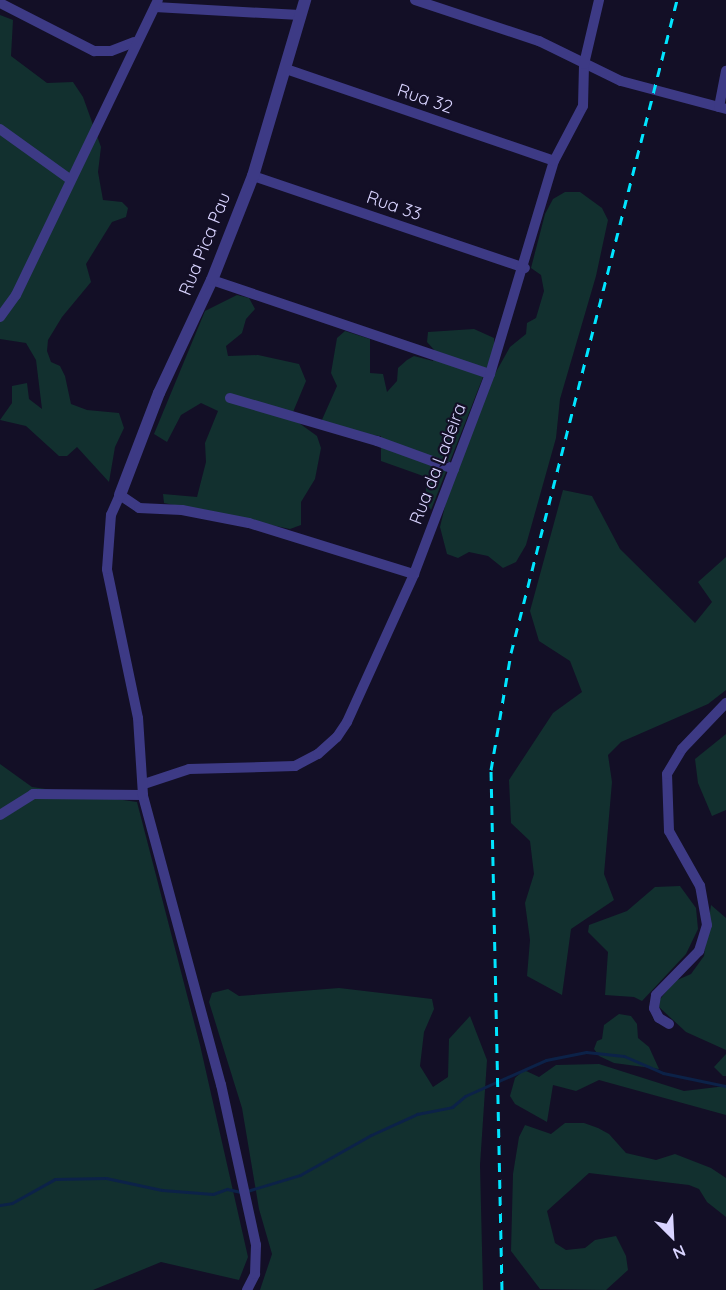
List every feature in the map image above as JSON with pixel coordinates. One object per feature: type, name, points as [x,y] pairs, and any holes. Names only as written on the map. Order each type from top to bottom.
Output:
[{"type":"street","name":"Rua Pica Pau","points":[[120,495],[159,393],[212,280],[253,176],[305,0]]},
{"type":"street","points":[[415,0],[539,41],[621,81],[722,108],[726,71]]},
{"type":"street","name":"Rua da Ladeira","points":[[0,815],[33,794],[144,789],[189,769],[295,766],[318,754],[338,737],[347,722],[414,574],[490,374],[525,268],[554,160],[583,106],[584,64],[599,0]]},
{"type":"street","points":[[0,3],[94,51],[111,51],[134,42]]},
{"type":"street","points":[[0,317],[16,295],[134,42],[156,4],[241,6],[300,15]]},
{"type":"street","name":"Rua 32","points":[[286,69],[554,160]]},
{"type":"street","points":[[0,129],[71,180]]},
{"type":"street","name":"Rua 33","points":[[253,176],[525,268]]},
{"type":"street","points":[[212,280],[490,374]]},
{"type":"street","points":[[230,398],[377,441],[454,469]]},
{"type":"street","points":[[247,1290],[255,1274],[256,1245],[239,1177],[221,1085],[144,789],[138,718],[107,569],[107,533],[120,495],[139,508],[182,510],[249,523],[414,574]]},
{"type":"street","points":[[669,1024],[659,1018],[654,1008],[656,995],[699,951],[707,925],[700,886],[669,831],[667,774],[682,749],[726,703]]},
{"type":"green space","points":[[0,15],[13,20],[11,56],[47,83],[73,82],[83,97],[101,147],[98,172],[103,200],[122,202],[128,208],[126,217],[112,222],[86,264],[91,282],[62,317],[48,340],[47,351],[51,362],[60,366],[65,376],[71,404],[87,410],[119,413],[124,428],[115,447],[109,482],[77,447],[67,456],[59,456],[26,426],[0,420],[12,403],[12,386],[27,383],[29,399],[42,409],[36,360],[26,343],[0,339]]},
{"type":"green space","points":[[565,192],[580,192],[602,208],[608,220],[596,276],[560,399],[556,438],[526,545],[516,562],[503,568],[488,556],[469,552],[458,558],[447,554],[440,527],[446,502],[492,379],[510,347],[526,334],[527,323],[536,318],[544,291],[541,275],[531,268],[545,214],[553,199]]},
{"type":"green space","points":[[237,295],[249,298],[255,309],[246,319],[242,333],[226,346],[228,356],[258,355],[299,364],[306,381],[293,412],[299,423],[317,436],[321,448],[315,479],[301,502],[301,525],[290,529],[164,503],[163,494],[197,497],[206,462],[205,443],[218,411],[201,403],[181,415],[167,442],[154,434],[205,311]]},
{"type":"green space","points":[[474,329],[494,338],[494,349],[431,510],[426,501],[426,477],[381,461],[381,436],[362,435],[321,422],[337,386],[331,373],[337,338],[345,331],[370,339],[370,373],[383,374],[387,392],[397,381],[398,368],[407,360],[414,356],[433,361],[436,352],[427,342],[428,332]]},
{"type":"green space","points":[[563,490],[592,496],[620,549],[695,623],[712,602],[698,582],[726,557],[726,690],[708,704],[621,742],[608,755],[612,782],[604,874],[614,900],[571,929],[562,995],[527,976],[530,940],[525,903],[534,874],[530,841],[511,823],[509,780],[553,713],[582,692],[570,661],[539,641],[530,611]]},
{"type":"green space","points":[[726,734],[726,810],[712,816],[698,783],[695,759]]},
{"type":"green space","points":[[0,764],[32,787],[137,802],[200,1045],[248,1257],[239,1280],[161,1262],[93,1290],[0,1290]]},
{"type":"green space","points":[[680,886],[696,908],[698,929],[686,954],[642,1001],[634,997],[605,995],[608,952],[588,932],[589,925],[627,911],[655,887]]},
{"type":"green space","points":[[711,905],[726,918],[726,1050],[686,1032],[659,1007],[660,999],[675,981],[691,974],[704,956]]},
{"type":"green space","points":[[339,988],[432,999],[434,1009],[424,1032],[420,1066],[433,1087],[448,1077],[449,1039],[470,1016],[487,1060],[480,1165],[483,1290],[260,1290],[272,1254],[259,1209],[242,1108],[209,1002],[212,993],[228,989],[239,996]]},
{"type":"green space","points":[[619,1014],[631,1016],[637,1024],[638,1038],[649,1047],[659,1069],[614,1063],[599,1056],[594,1049],[597,1041],[602,1039],[604,1025]]},
{"type":"green space","points":[[726,1054],[726,1076],[723,1076],[714,1067]]},
{"type":"green space","points":[[599,1064],[684,1091],[726,1086],[726,1115],[599,1080],[576,1091],[553,1085],[547,1122],[515,1104],[510,1096],[515,1078],[524,1070],[539,1077],[556,1065]]},
{"type":"green space","points":[[565,1123],[584,1123],[598,1128],[609,1134],[626,1153],[656,1160],[675,1154],[711,1168],[726,1178],[726,1217],[707,1202],[699,1189],[689,1185],[589,1173],[547,1211],[555,1243],[566,1250],[585,1248],[595,1240],[616,1236],[626,1256],[628,1270],[606,1290],[540,1289],[511,1251],[513,1174],[519,1137],[525,1125],[551,1134]]},
{"type":"waterway","points":[[247,1191],[300,1175],[371,1135],[417,1114],[452,1107],[465,1096],[546,1060],[586,1052],[624,1056],[663,1073],[726,1086]]},
{"type":"waterway","points":[[0,1205],[12,1203],[55,1179],[106,1178],[162,1190],[213,1194],[227,1189],[241,1192]]},
{"type":"railway","points":[[502,1290],[491,770],[511,653],[677,0]]}]
